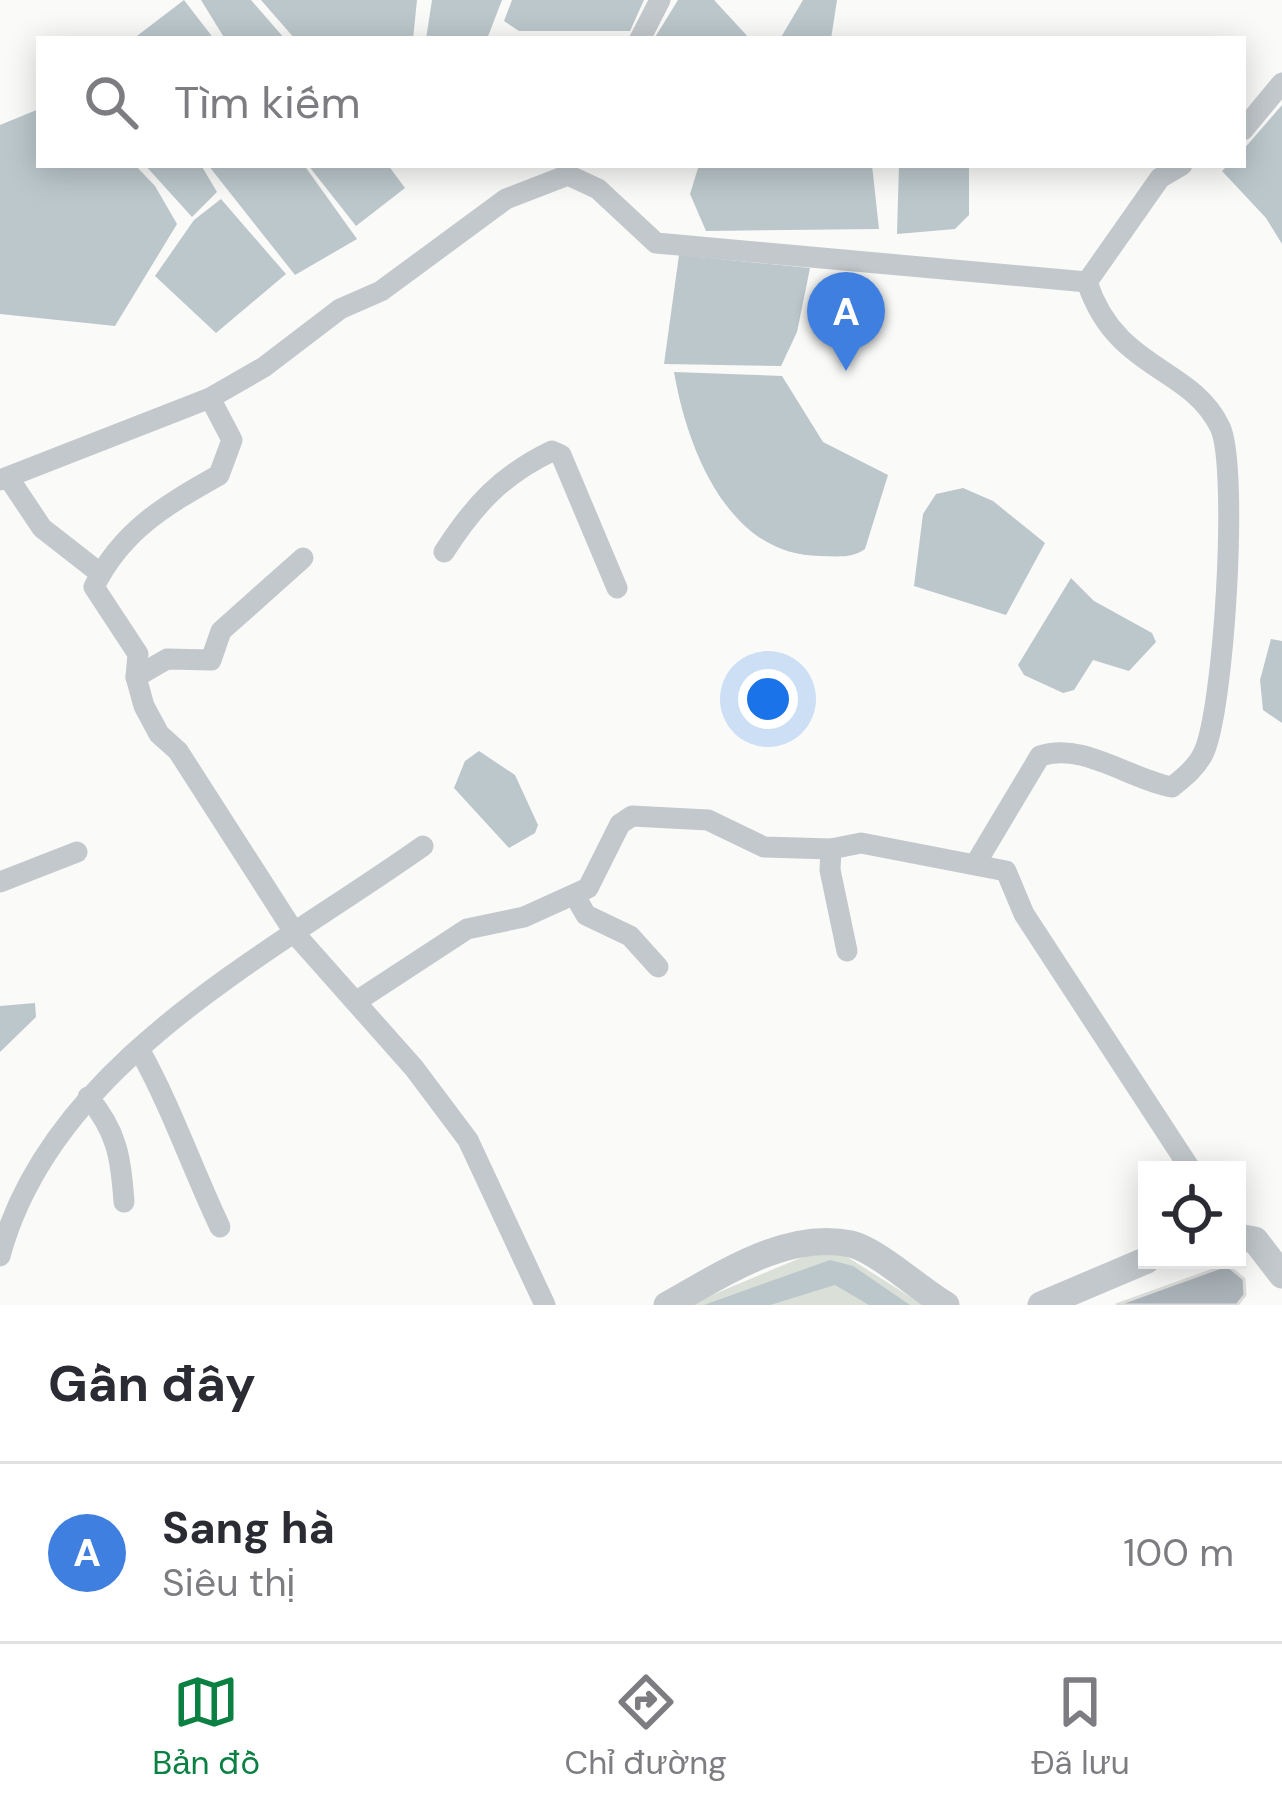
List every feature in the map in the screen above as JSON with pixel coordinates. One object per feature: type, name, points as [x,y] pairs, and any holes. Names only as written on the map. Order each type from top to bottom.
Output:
[{"type":"street","points":[[642,36],[660,0]]},
{"type":"street","points":[[1246,126],[1282,83]]},
{"type":"street","points":[[1087,282],[1160,178],[1177,168]]},
{"type":"street","points":[[100,574],[42,528],[4,478],[211,398],[264,367],[340,309],[381,291],[506,199],[570,170],[656,242],[1087,282]]},
{"type":"street","points":[[976,862],[1040,756],[1053,752],[1081,757],[1172,788],[1204,754],[1216,711],[1229,508],[1230,459],[1222,429],[1209,409],[1112,336],[1098,316],[1087,282]]},
{"type":"street","points":[[211,398],[232,440],[219,475],[145,517],[100,574],[94,587],[98,599],[138,654],[136,677],[159,734],[178,751],[296,935],[357,1001],[468,1140],[545,1305]]},
{"type":"street","points":[[444,552],[488,490],[514,469],[552,451],[561,454],[617,589]]},
{"type":"street","points":[[136,677],[167,659],[211,660],[221,631],[303,558]]},
{"type":"street","points":[[357,1001],[467,929],[524,917],[575,896],[597,878],[620,824],[632,816],[708,820],[764,847],[831,849],[861,843],[976,862],[1006,871],[1024,914],[1185,1161]]},
{"type":"street","points":[[0,1256],[64,1124],[88,1097],[139,1049],[423,846]]},
{"type":"street","points":[[831,849],[830,870],[847,951]]},
{"type":"street","points":[[0,882],[77,852]]},
{"type":"street","points":[[575,896],[586,915],[630,936],[658,967]]},
{"type":"street","points":[[139,1049],[165,1094],[183,1151],[220,1227]]},
{"type":"street","points":[[88,1097],[109,1121],[121,1151],[124,1202]]},
{"type":"street","points":[[1246,1239],[1255,1240],[1282,1275]]},
{"type":"street","points":[[667,1305],[742,1263],[790,1247],[823,1243],[854,1244],[946,1305]]},
{"type":"street","points":[[1041,1305],[1138,1264]]},
{"type":"shaded area","points":[[184,0],[212,36],[137,36]]},
{"type":"shaded area","points":[[201,0],[251,0],[282,36],[223,36]]},
{"type":"shaded area","points":[[261,0],[417,0],[413,36],[292,36]]},
{"type":"shaded area","points":[[432,0],[502,0],[488,36],[426,36]]},
{"type":"shaded area","points":[[512,0],[644,0],[630,31],[519,31],[504,21]]},
{"type":"shaded area","points":[[678,0],[714,0],[747,36],[656,36]]},
{"type":"shaded area","points":[[803,0],[837,0],[831,36],[782,36]]},
{"type":"shaded area","points":[[1282,105],[1282,244],[1266,218],[1222,171],[1246,168],[1246,147]]},
{"type":"shaded area","points":[[36,110],[36,168],[138,168],[155,186],[177,224],[115,326],[0,314],[0,125]]},
{"type":"shaded area","points":[[148,168],[203,168],[217,192],[192,217]]},
{"type":"shaded area","points":[[210,168],[306,168],[357,239],[295,275]]},
{"type":"shaded area","points":[[310,168],[390,168],[405,188],[356,226]]},
{"type":"shaded area","points":[[698,168],[872,168],[879,229],[706,231],[690,194]]},
{"type":"shaded area","points":[[899,168],[969,168],[969,215],[955,229],[897,234]]},
{"type":"shaded area","points":[[221,199],[286,274],[216,333],[155,276],[194,220]]},
{"type":"shaded area","points":[[679,255],[810,268],[797,332],[781,366],[664,364]]},
{"type":"shaded area","points":[[674,372],[782,376],[823,442],[888,475],[865,549],[837,556],[788,551],[760,538],[737,518],[702,464]]},
{"type":"shaded area","points":[[963,488],[993,501],[1045,543],[1006,615],[914,586],[923,514],[936,494]]},
{"type":"shaded area","points":[[1071,578],[1094,601],[1152,633],[1156,642],[1129,671],[1093,660],[1074,690],[1063,693],[1024,675],[1018,665]]},
{"type":"shaded area","points":[[1271,639],[1282,641],[1282,723],[1263,710],[1260,680]]},
{"type":"shaded area","points":[[479,751],[515,775],[538,825],[535,833],[509,848],[454,788],[465,761]]},
{"type":"shaded area","points":[[35,1003],[36,1017],[0,1052],[0,1006]]},
{"type":"shaded area","points":[[841,1253],[923,1305],[688,1305],[805,1256]]},
{"type":"shaded area","points":[[830,1260],[853,1266],[910,1305],[869,1305],[835,1285],[770,1305],[704,1305]]},
{"type":"building","points":[[1216,1269],[1232,1269],[1244,1279],[1245,1295],[1237,1305],[1116,1305]]},
{"type":"place","name":"Sang hà","points":[[846,371]]}]
